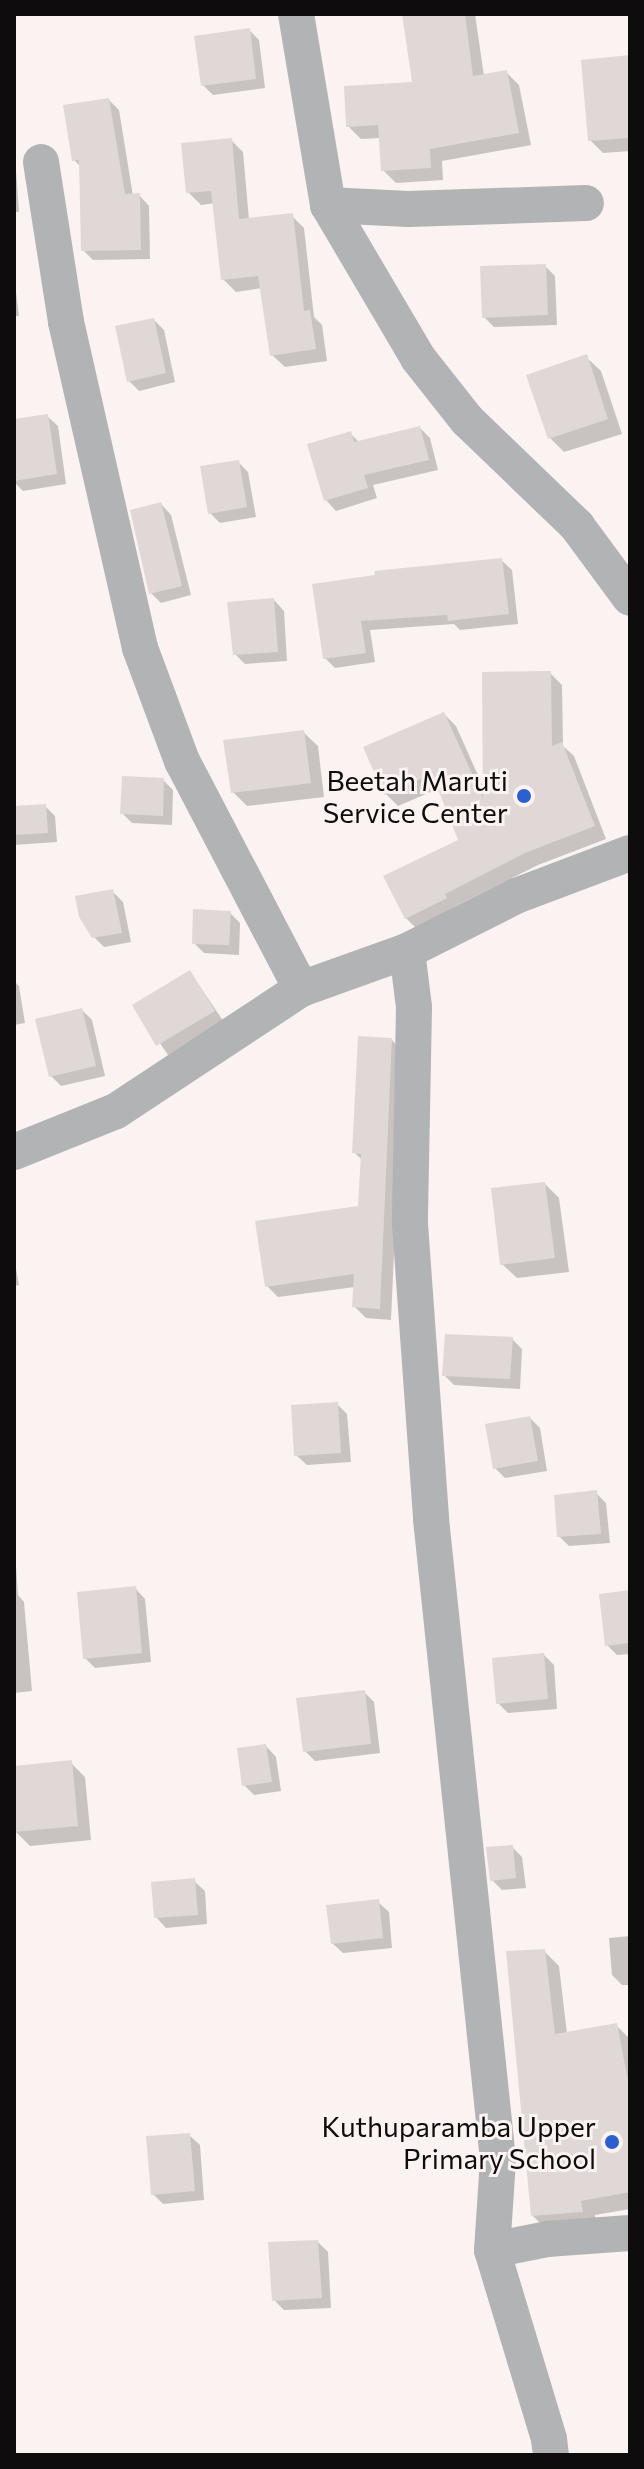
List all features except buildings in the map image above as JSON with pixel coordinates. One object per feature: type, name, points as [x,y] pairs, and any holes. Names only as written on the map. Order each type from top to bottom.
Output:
[{"type":"street","points":[[296,14],[328,205],[418,358],[467,420],[577,526],[630,598]]},
{"type":"street","points":[[41,162],[66,322],[140,648],[182,761],[301,989]]},
{"type":"street","points":[[328,205],[408,209],[586,203]]},
{"type":"street","points":[[14,1152],[116,1111],[301,989],[407,951],[516,896],[630,853]]},
{"type":"street","points":[[407,951],[414,1007],[411,1239],[431,1519],[498,2160],[492,2250],[549,2439],[551,2455]]},
{"type":"street","points":[[492,2250],[547,2239],[630,2233]]},
{"type":"place","name":"Beetah Maruti Service Center","points":[[524,796]]},
{"type":"place","name":"Kuthuparamba Upper Primary School","points":[[612,2142]]}]
